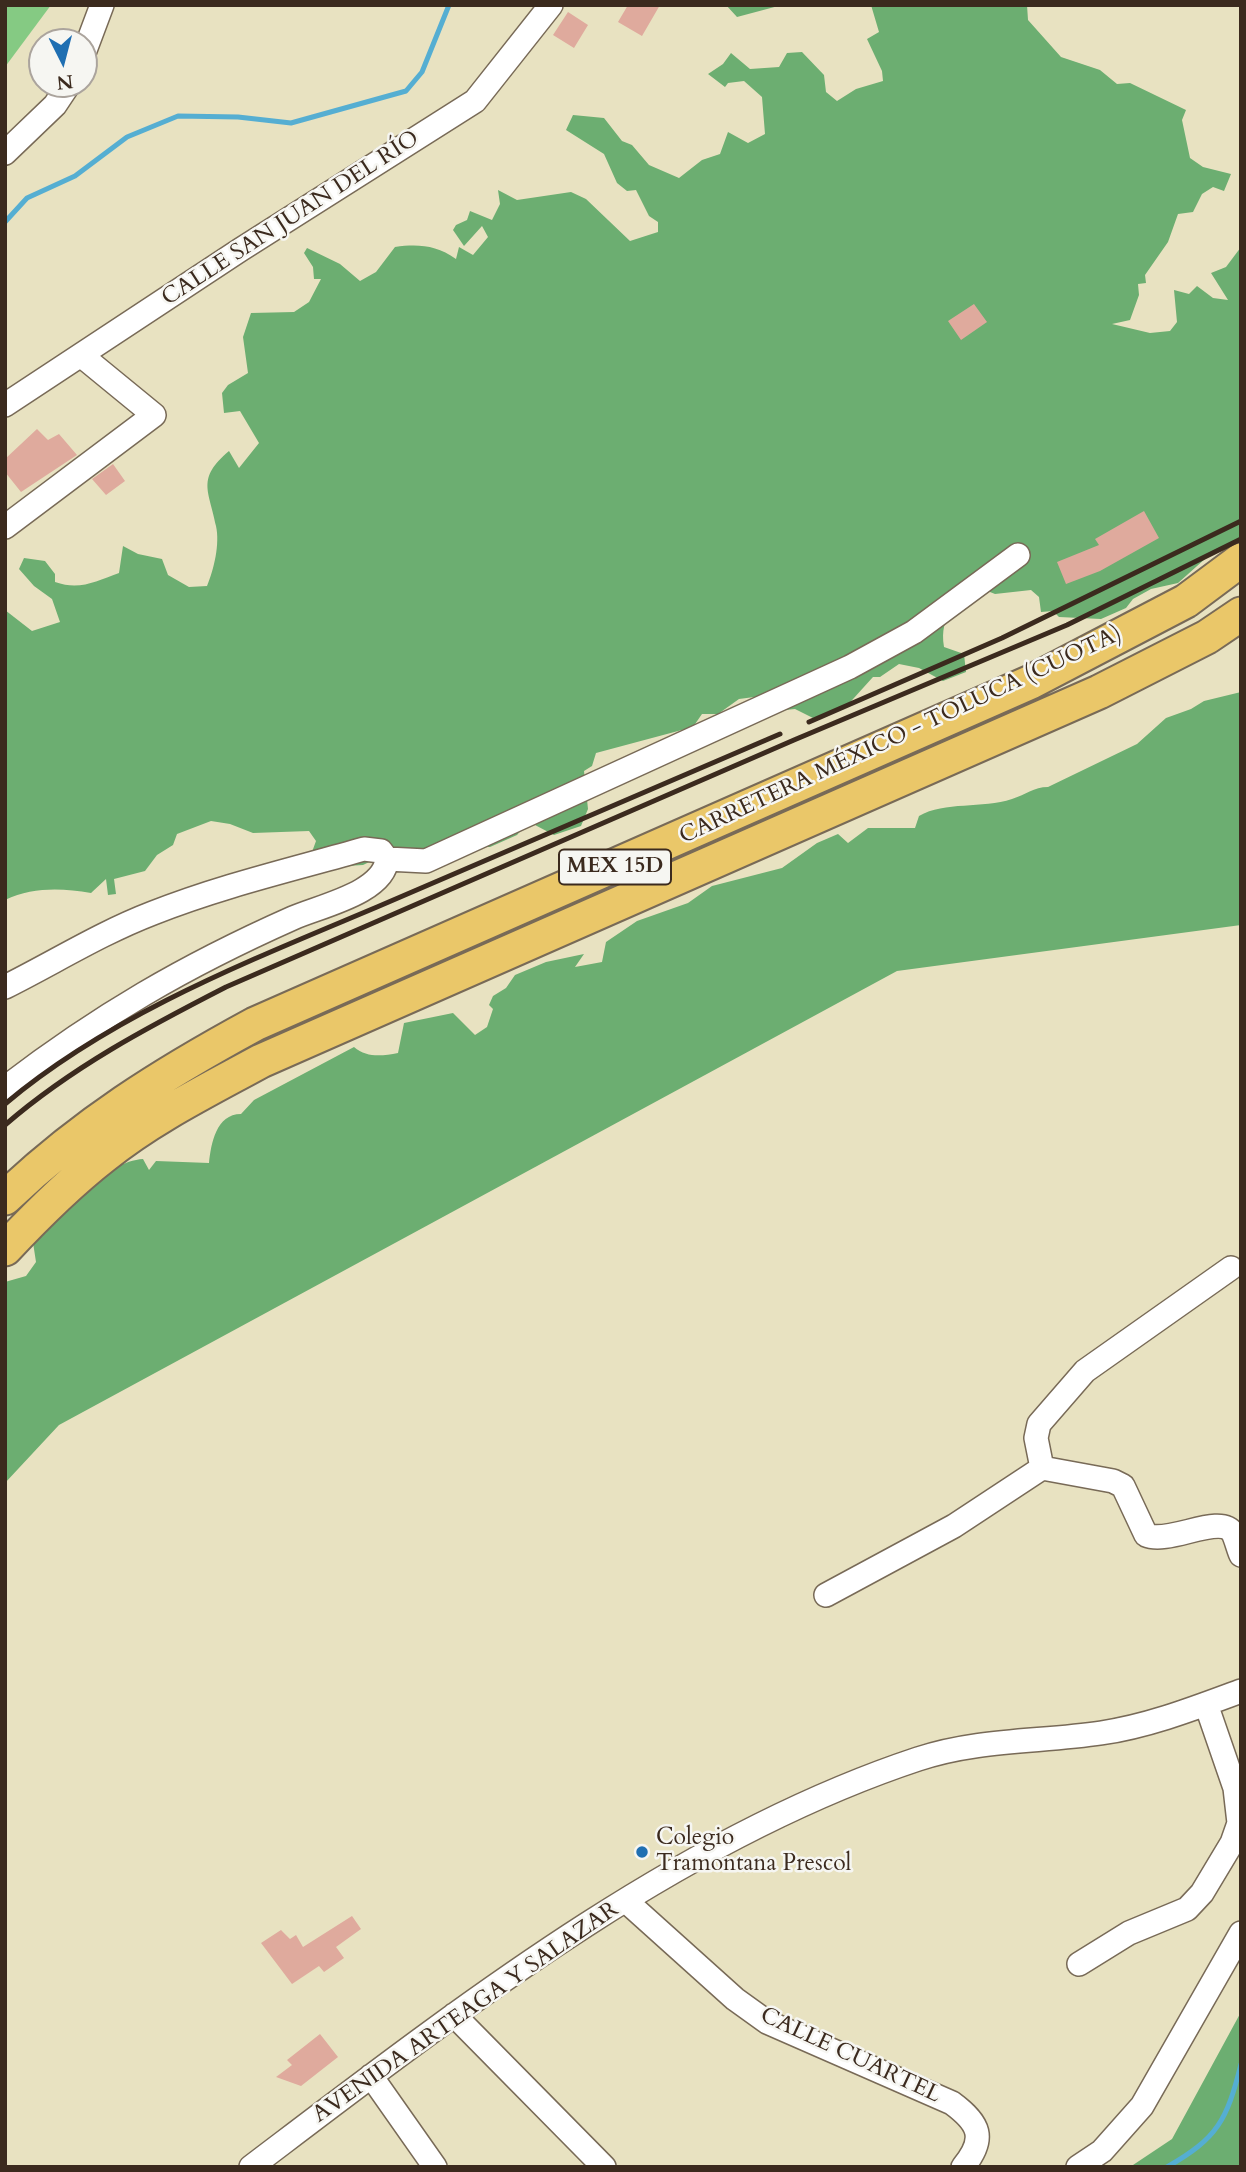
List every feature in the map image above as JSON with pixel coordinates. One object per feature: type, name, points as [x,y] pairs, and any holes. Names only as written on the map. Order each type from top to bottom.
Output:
[{"type":"highway","name":"CARRETERA MÉXICO - TOLUCA (CUOTA)","points":[[5,1198],[85,1128],[164,1073],[255,1024],[1031,682],[1186,601],[1241,560]]},
{"type":"highway","name":"CARRETERA MÉXICO - TOLUCA (CUOTA)","points":[[5,1249],[41,1211],[105,1155],[158,1118],[261,1060],[1099,692],[1207,637],[1241,614]]},
{"type":"street","points":[[93,28],[102,5]]},
{"type":"street","name":"CALLE SAN JUAN DEL RÍO","points":[[5,405],[252,242],[475,102],[551,5]]},
{"type":"street","points":[[5,153],[60,98]]},
{"type":"street","points":[[5,527],[154,415],[82,356]]},
{"type":"street","points":[[5,987],[78,946],[155,912],[364,849],[381,851],[387,859],[425,862],[604,777],[779,702],[914,632],[1018,555]]},
{"type":"street","points":[[5,1088],[74,1035],[134,998],[252,936],[359,893],[382,874],[387,859]]},
{"type":"street","points":[[1042,1468],[1036,1438],[1039,1424],[1086,1371],[1231,1268]]},
{"type":"street","points":[[826,1595],[954,1526],[1042,1468],[1123,1486],[1146,1535],[1154,1539],[1225,1526],[1232,1532],[1241,1555]]},
{"type":"street","name":"AVENIDA ARTEAGA Y SALAZAR","points":[[251,2167],[454,2015],[626,1900],[760,1823],[917,1759],[950,1750],[1139,1726],[1241,1691]]},
{"type":"street","points":[[1079,1964],[1129,1933],[1187,1909],[1202,1893],[1232,1843],[1239,1824],[1235,1788],[1206,1704]]},
{"type":"street","name":"CALLE CUARTEL","points":[[626,1900],[735,1999],[767,2022],[952,2103],[968,2115],[977,2127],[977,2147],[963,2167]]},
{"type":"street","points":[[1078,2167],[1102,2151],[1142,2106],[1241,1933]]},
{"type":"street","points":[[454,2015],[603,2166]]},
{"type":"street","points":[[370,2076],[435,2167]]},
{"type":"green space","points":[[5,5],[51,5],[34,28],[28,28],[28,36],[5,67]]},
{"type":"green space","points":[[726,5],[782,5],[737,17]]},
{"type":"green space","points":[[871,5],[1027,5],[1028,20],[1061,57],[1100,70],[1117,84],[1130,83],[1186,110],[1182,120],[1190,158],[1203,167],[1231,174],[1224,191],[1213,187],[1202,194],[1193,212],[1178,214],[1168,242],[1145,275],[1146,283],[1138,284],[1139,295],[1130,320],[1112,324],[1150,333],[1170,331],[1177,322],[1174,290],[1189,294],[1197,286],[1213,298],[1228,300],[1211,273],[1226,267],[1241,247],[1241,540],[1215,550],[1178,583],[1151,589],[1133,599],[1126,608],[1101,619],[1059,617],[1053,611],[1041,612],[1039,597],[1031,590],[995,594],[980,588],[951,612],[944,626],[944,647],[964,654],[966,672],[943,681],[919,668],[899,664],[880,677],[873,677],[844,709],[813,718],[795,709],[785,710],[777,694],[739,699],[718,714],[702,714],[693,727],[596,753],[592,766],[584,771],[588,809],[581,826],[554,835],[535,825],[524,827],[517,835],[490,847],[445,847],[418,854],[386,854],[363,865],[329,867],[312,852],[316,841],[309,831],[253,833],[230,824],[211,821],[177,834],[173,845],[157,855],[145,871],[114,879],[116,894],[108,895],[106,879],[91,893],[47,890],[5,900],[5,610],[32,631],[60,622],[52,599],[34,586],[19,569],[24,558],[45,561],[55,574],[55,582],[72,586],[95,582],[119,573],[123,546],[138,554],[162,559],[168,575],[189,587],[207,586],[217,548],[216,526],[208,494],[212,469],[229,451],[239,468],[259,443],[240,411],[224,413],[222,393],[228,385],[248,373],[243,337],[251,313],[294,312],[309,302],[321,279],[314,279],[313,267],[304,253],[307,248],[340,264],[360,281],[376,272],[395,247],[427,247],[456,259],[459,247],[473,255],[488,237],[482,226],[464,246],[453,230],[456,225],[467,220],[470,211],[492,220],[500,204],[498,190],[517,200],[571,192],[586,199],[630,241],[658,232],[658,222],[649,216],[636,190],[627,191],[617,183],[604,154],[566,130],[573,115],[604,118],[622,141],[632,145],[649,165],[679,178],[702,160],[720,154],[728,132],[748,143],[765,134],[762,97],[744,81],[728,83],[725,87],[708,74],[723,64],[731,53],[750,69],[779,67],[787,53],[802,52],[824,75],[826,92],[837,101],[856,89],[883,81],[882,71],[867,39],[879,32]]},
{"type":"green space","points":[[1241,692],[1241,925],[897,971],[59,1425],[5,1483],[5,1282],[26,1276],[36,1262],[32,1236],[69,1201],[114,1168],[143,1159],[149,1170],[156,1161],[209,1163],[216,1131],[226,1119],[241,1114],[254,1100],[354,1047],[369,1055],[398,1053],[404,1023],[453,1013],[475,1035],[487,1027],[493,1009],[489,1005],[493,996],[506,988],[515,975],[546,962],[584,954],[575,967],[602,962],[606,942],[637,921],[688,903],[712,886],[782,868],[817,843],[838,834],[848,843],[868,828],[915,828],[919,816],[929,811],[1000,802],[1048,787],[1137,744],[1166,718],[1204,701]]},
{"type":"green space","points":[[1241,2012],[1241,2166],[1130,2167],[1172,2139]]},
{"type":"building","points":[[628,5],[660,5],[642,36],[618,22]]},
{"type":"building","points":[[568,12],[588,25],[574,48],[553,35]]},
{"type":"building","points":[[974,304],[987,322],[961,340],[948,321]]},
{"type":"building","points":[[37,429],[48,440],[59,434],[77,455],[21,492],[5,472],[5,459]]},
{"type":"building","points":[[113,464],[125,481],[106,495],[92,479]]},
{"type":"building","points":[[1144,511],[1159,538],[1100,571],[1066,584],[1057,562],[1099,545],[1095,539]]},
{"type":"building","points":[[352,1916],[361,1929],[336,1947],[344,1958],[324,1972],[319,1966],[292,1984],[261,1943],[281,1930],[290,1939],[296,1935],[303,1947]]},
{"type":"building","points":[[320,2034],[338,2057],[301,2086],[276,2077],[292,2065],[287,2060]]},
{"type":"waterway","points":[[5,222],[27,198],[75,176],[127,137],[178,116],[238,117],[291,123],[406,91],[422,72],[449,5]]},
{"type":"waterway","points":[[1167,2167],[1198,2147],[1218,2126],[1231,2100],[1241,2064]]},
{"type":"railway","points":[[809,722],[1002,638],[1241,521]]},
{"type":"railway","points":[[5,1125],[84,1066],[226,987],[794,740],[1067,625],[1241,539]]},
{"type":"railway","points":[[5,1104],[90,1043],[136,1016],[231,969],[780,734]]},
{"type":"place","name":"Colegio Tramontana Prescol","points":[[642,1852]]}]
